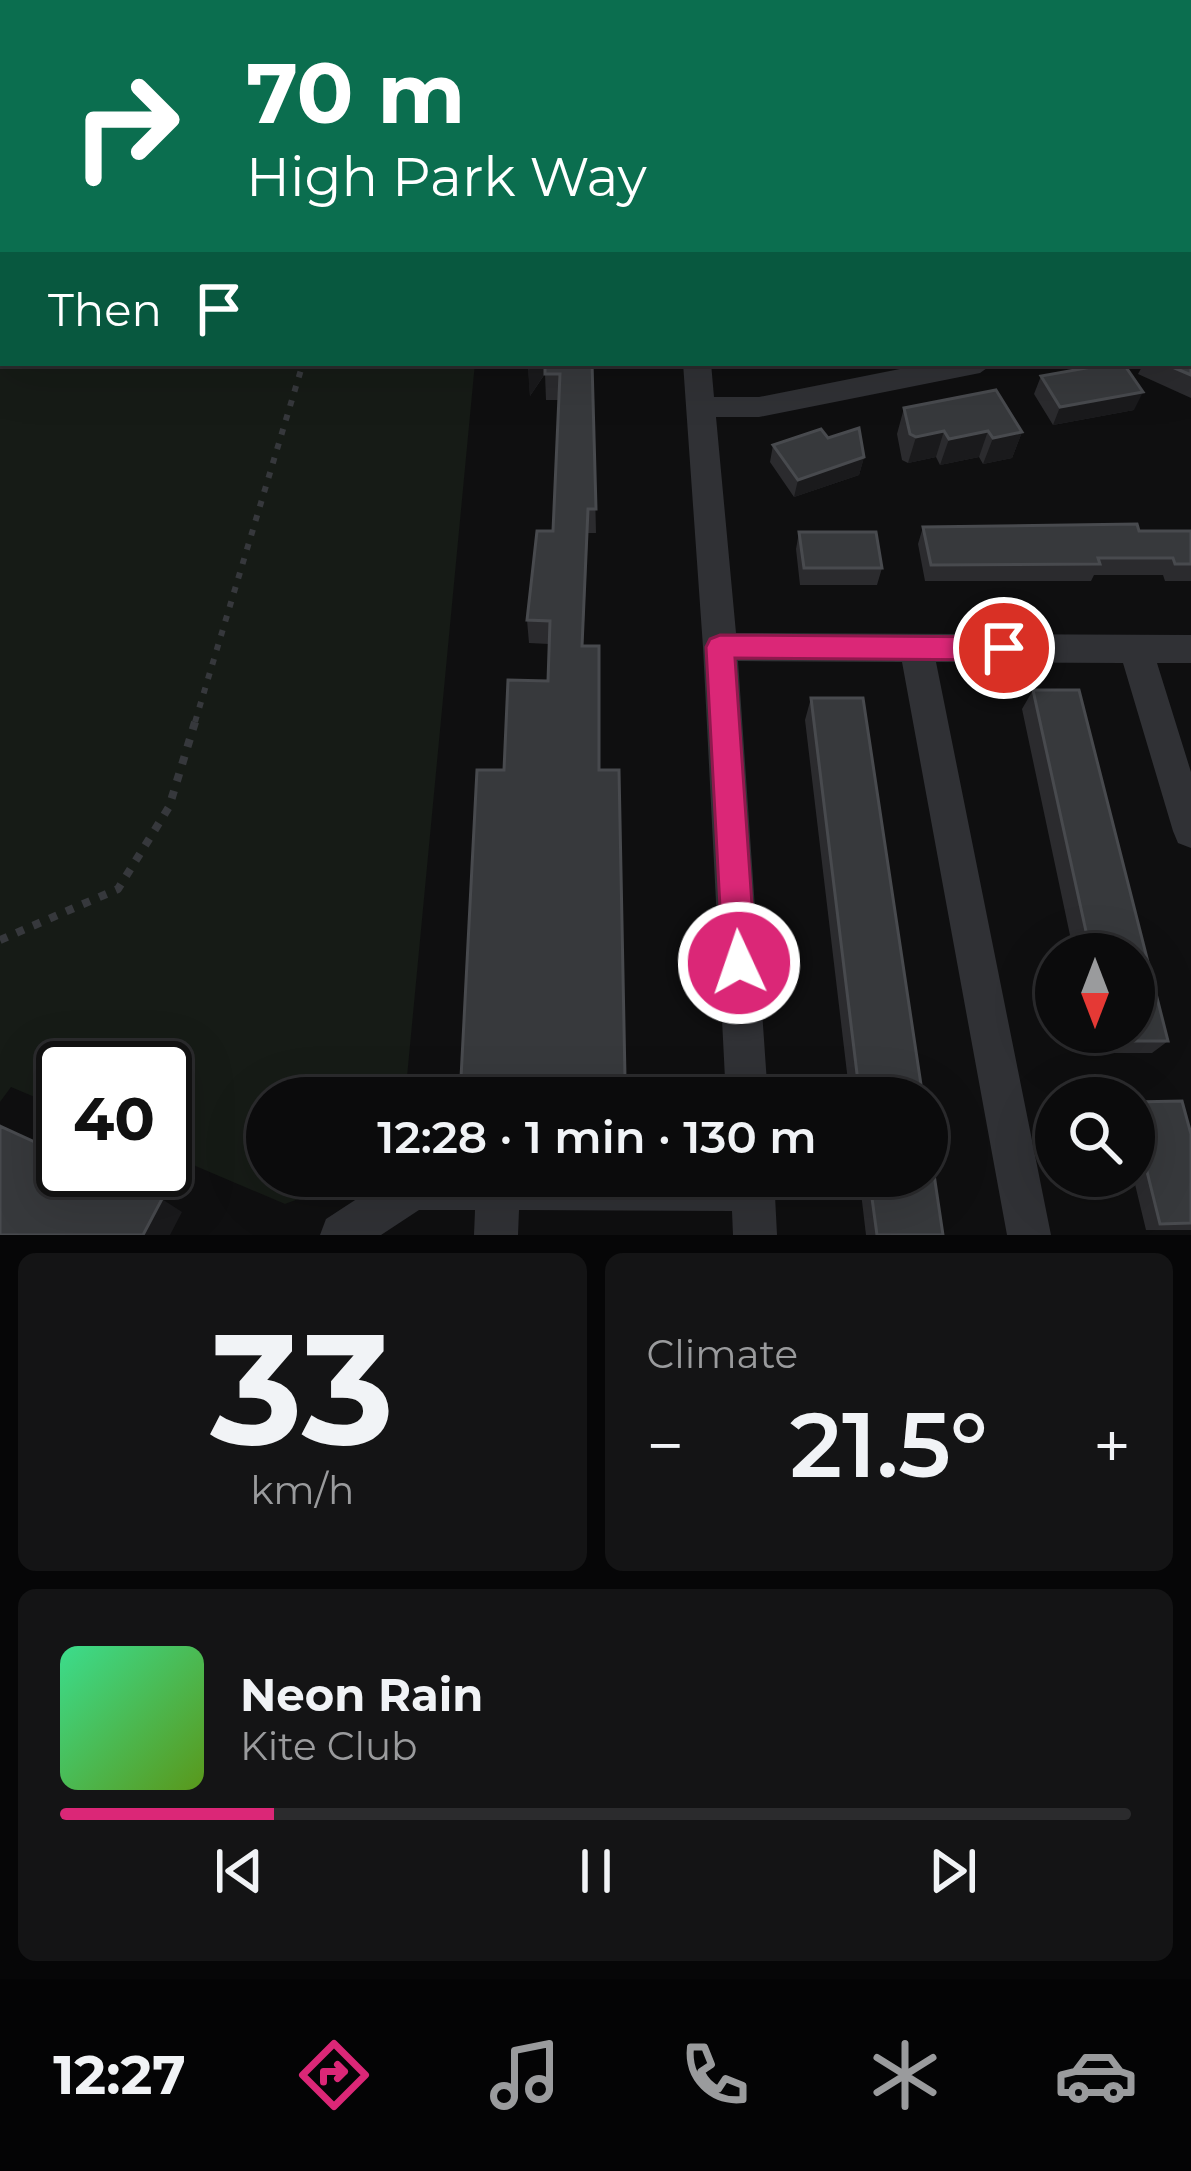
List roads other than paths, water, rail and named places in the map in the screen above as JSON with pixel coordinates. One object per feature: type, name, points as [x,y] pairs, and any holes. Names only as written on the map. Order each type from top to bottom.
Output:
[{"type":"street","points":[[697,366],[720,647],[746,1077]]},
{"type":"street","points":[[700,407],[759,407],[965,366]]},
{"type":"street","points":[[720,647],[1191,649]]},
{"type":"street","points":[[916,648],[1029,1235]]},
{"type":"street","points":[[1136,649],[1191,831]]},
{"type":"street","points":[[342,1235],[399,1197]]},
{"type":"street","points":[[496,1235],[498,1197]]},
{"type":"street","points":[[754,1197],[755,1235]]}]
